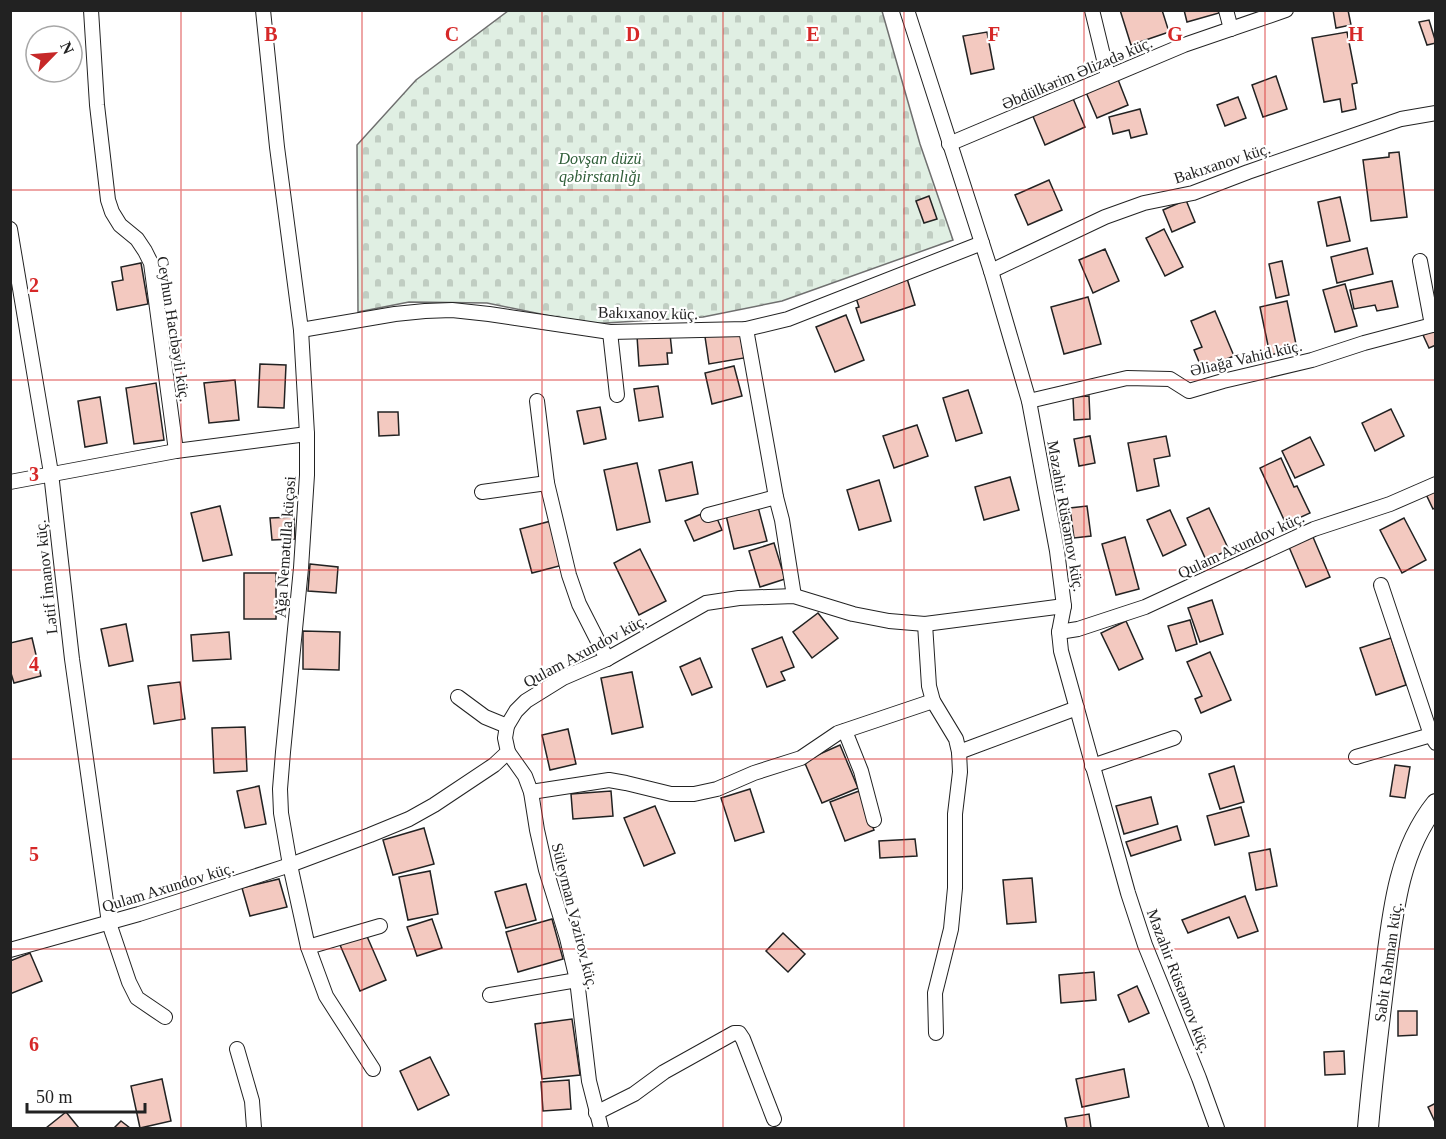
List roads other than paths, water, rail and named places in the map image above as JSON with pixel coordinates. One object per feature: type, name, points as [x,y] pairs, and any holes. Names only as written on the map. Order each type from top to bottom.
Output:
[{"type":"main road","name":"Sabit Rəhman küç.","points":[[1368,1128],[1375,1055],[1394,911],[1401,876],[1417,832],[1436,804]]},
{"type":"street","name":"Ceyhun Hacıbəyli küç.","points":[[91,10],[108,200],[120,225],[137,239],[151,263],[176,451]]},
{"type":"street","name":"Ağa Nemətulla küçəsi","points":[[263,10],[277,147],[301,330],[307,434],[307,475],[301,568],[280,789],[281,813],[308,947],[326,996],[373,1069]]},
{"type":"street","name":"Məzahir Rüstəmov küç.","points":[[907,10],[991,271],[1029,401],[1057,551],[1064,606],[1059,632],[1061,651],[1092,766],[1145,945],[1217,1128]]},
{"type":"street","points":[[1092,10],[1108,76]]},
{"type":"street","points":[[1227,10],[1231,29]]},
{"type":"street","name":"Əbdülkərim Əlizadə küç.","points":[[950,144],[1184,45],[1286,10]]},
{"type":"street","name":"Bakıxanov küç.","points":[[991,271],[1105,217],[1144,203],[1193,193],[1401,119],[1436,113]]},
{"type":"street","name":"Lətif İmanov küç.","points":[[10,229],[16,301],[51,473],[72,659],[110,922],[129,982],[137,998],[165,1017]]},
{"type":"street","name":"Bakıxanov küç.","points":[[301,330],[425,310],[489,314],[610,332],[746,329],[788,319],[982,243]]},
{"type":"street","points":[[1420,261],[1434,325]]},
{"type":"street","name":"Əliağa Vahid küç.","points":[[1029,401],[1127,378],[1170,379],[1189,391],[1312,360],[1364,343],[1434,325]]},
{"type":"street","points":[[746,329],[794,596]]},
{"type":"street","points":[[610,332],[617,395]]},
{"type":"street","points":[[537,401],[547,483],[569,575],[579,604],[608,659]]},
{"type":"street","points":[[10,482],[176,451],[307,434]]},
{"type":"street","points":[[482,492],[547,483]]},
{"type":"street","name":"Qulam Axundov küç.","points":[[1059,632],[1078,629],[1145,607],[1314,529],[1390,504],[1436,484]]},
{"type":"street","points":[[708,515],[776,497]]},
{"type":"street","points":[[1356,757],[1433,739],[1381,585]]},
{"type":"street","name":"Qulam Axundov küç.","points":[[507,726],[516,711],[526,701],[562,678],[608,659],[706,603],[739,598],[794,596],[853,614],[889,621],[925,624],[1064,606]]},
{"type":"street","points":[[925,624],[928,686],[933,701],[956,739],[960,772],[955,814],[955,888],[951,929],[935,993],[936,1033]]},
{"type":"street","points":[[458,697],[485,717],[507,726],[505,738],[508,752]]},
{"type":"street","points":[[531,792],[609,780],[671,794],[694,794],[717,789],[754,773],[801,758],[838,733],[933,701]]},
{"type":"street","points":[[959,752],[1077,708]]},
{"type":"street","points":[[845,731],[861,771],[874,820]]},
{"type":"street","points":[[1092,766],[1173,738]]},
{"type":"street","name":"Qulam Axundov küç.","points":[[10,950],[110,922],[290,865],[370,835],[409,819],[434,805],[494,765],[508,752]]},
{"type":"street","name":"Süleyman Vəzirov küç.","points":[[508,752],[525,776],[531,792],[546,870],[577,980],[589,1081],[601,1128]]},
{"type":"street","points":[[308,947],[380,926]]},
{"type":"street","points":[[490,995],[577,980]]},
{"type":"street","points":[[596,1113],[634,1094],[664,1072],[734,1033],[739,1033],[774,1119]]},
{"type":"street","points":[[237,1050],[252,1101],[254,1128]]},
{"type":"park label","name":"Dovşan düzü qəbirstanlığı","points":[[600,167]]}]
